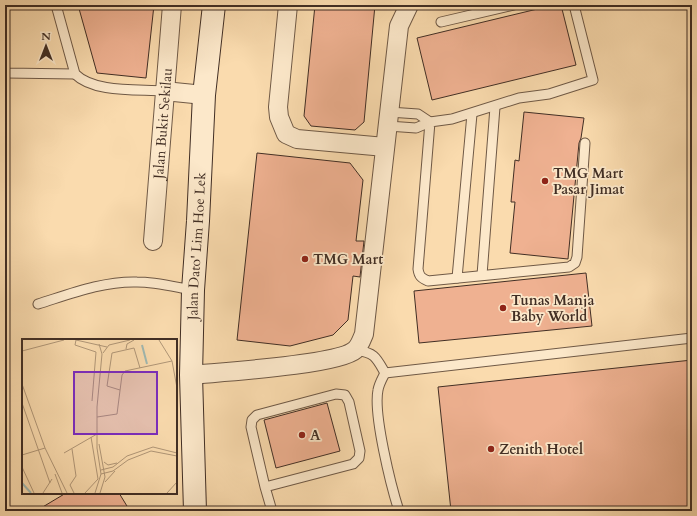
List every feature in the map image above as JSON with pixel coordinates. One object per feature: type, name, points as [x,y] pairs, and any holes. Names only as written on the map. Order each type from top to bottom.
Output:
[{"type":"street","name":"Jalan Bukit Sekilau","points":[[153,241],[172,5]]},
{"type":"street","name":"Jalan Dato' Lim Hoe Lek","points":[[195,511],[191,375],[192,290],[198,221],[204,95],[214,5]]},
{"type":"street","points":[[288,5],[278,107],[278,117],[286,134],[297,139],[385,147]]},
{"type":"street","points":[[191,375],[328,360],[356,350],[364,334],[399,26],[409,5]]},
{"type":"street","points":[[164,91],[204,95]]},
{"type":"lane","points":[[56,5],[75,74],[82,81],[96,86],[164,91]]},
{"type":"lane","points":[[441,22],[514,5]]},
{"type":"lane","points":[[388,119],[416,128],[430,122],[472,114],[519,98],[549,94],[593,80],[574,5]]},
{"type":"lane","points":[[5,73],[75,74]]},
{"type":"lane","points":[[482,275],[495,107]]},
{"type":"lane","points":[[388,119],[418,114],[430,122]]},
{"type":"lane","points":[[416,128],[418,114]]},
{"type":"lane","points":[[457,278],[472,114]]},
{"type":"lane","points":[[430,122],[418,268],[419,275],[422,279],[428,281],[569,266],[575,263],[577,257],[585,143]]},
{"type":"lane","points":[[38,304],[91,288],[121,282],[139,282],[192,290]]},
{"type":"lane","points":[[385,373],[692,338]]},
{"type":"lane","points":[[356,350],[368,352],[377,357],[385,373]]},
{"type":"lane","points":[[385,373],[377,391],[377,413],[394,497],[399,511]]},
{"type":"lane","points":[[265,487],[353,464],[359,458],[360,451],[349,402],[345,395],[336,394],[257,415],[252,420],[251,426],[265,487],[272,511]]},
{"type":"building","points":[[78,5],[154,5],[146,78],[97,73]]},
{"type":"building","points":[[315,5],[375,5],[364,122],[355,130],[311,126],[304,116]]},
{"type":"building","points":[[554,5],[561,5],[576,65],[432,100],[417,38]]},
{"type":"building","name":"TMG Mart Pasar Jimat","points":[[524,112],[584,118],[579,143],[568,259],[510,253],[515,202],[511,202],[515,160],[519,161]]},
{"type":"building","name":"TMG Mart","points":[[257,153],[350,163],[363,180],[356,241],[364,241],[360,277],[353,276],[348,320],[333,335],[290,346],[237,340]]},
{"type":"building","name":"Tunas Manja Baby World","points":[[586,273],[592,326],[419,343],[414,291]]},
{"type":"building","points":[[692,360],[692,511],[451,511],[438,387]]},
{"type":"building","name":"A","points":[[327,403],[340,451],[276,468],[264,420]]},
{"type":"building","points":[[64,494],[120,494],[130,511],[36,511]]},
{"type":"place","name":"TMG Mart Pasar Jimat","points":[[545,181]]},
{"type":"place","name":"TMG Mart","points":[[305,259]]},
{"type":"place","name":"Tunas Manja Baby World","points":[[503,308]]},
{"type":"place","name":"A","points":[[302,435]]},
{"type":"place","name":"Zenith Hotel","points":[[491,449]]}]
